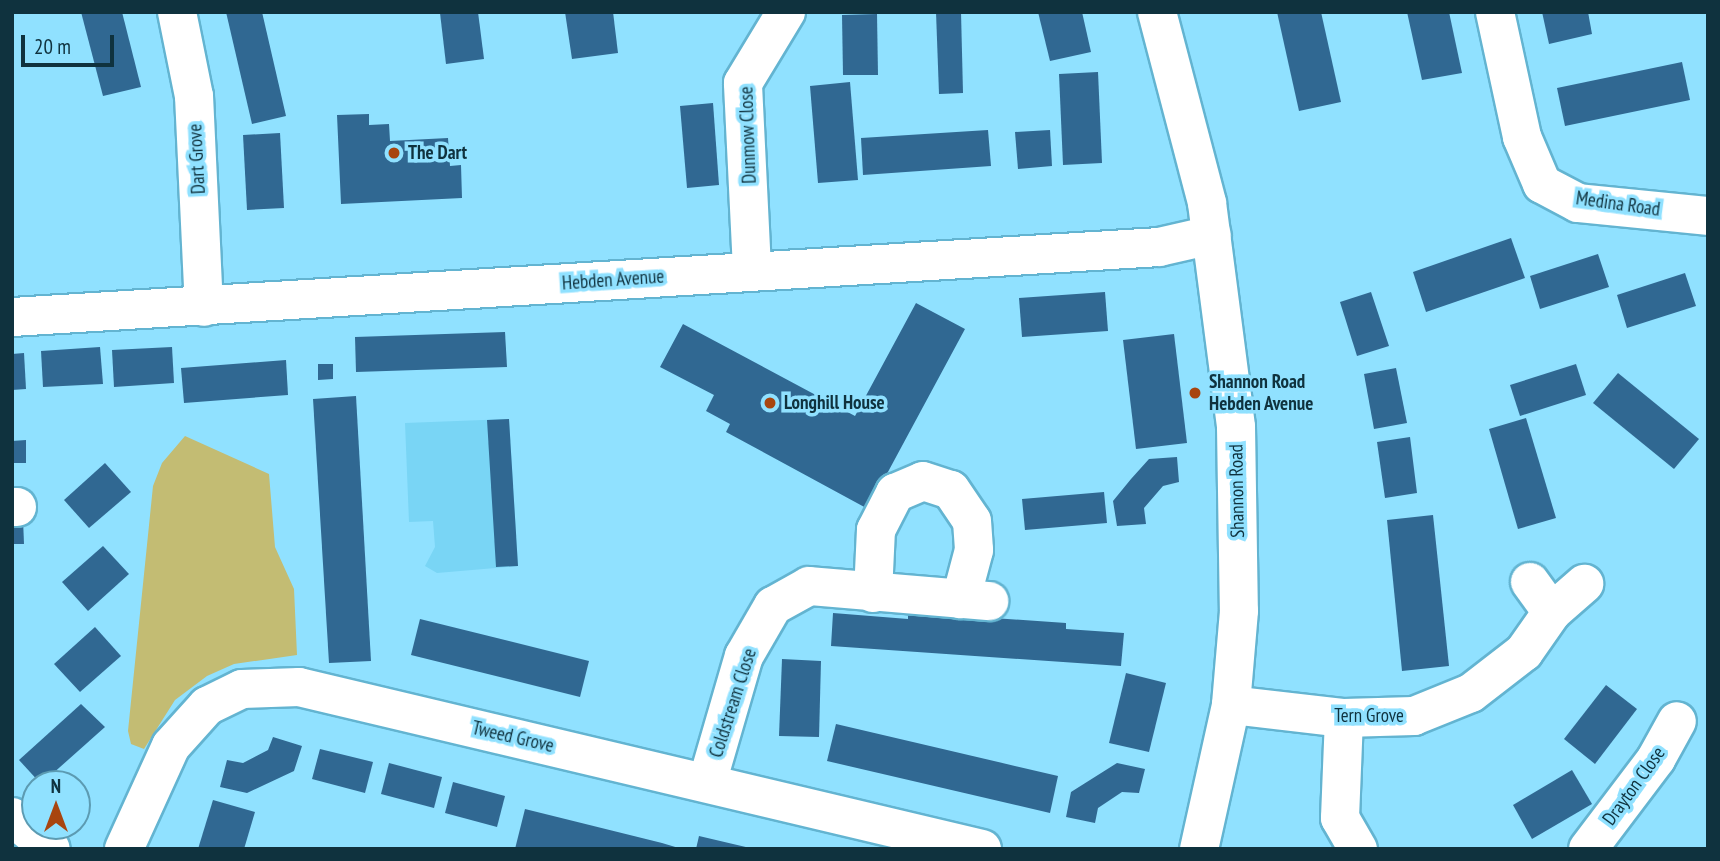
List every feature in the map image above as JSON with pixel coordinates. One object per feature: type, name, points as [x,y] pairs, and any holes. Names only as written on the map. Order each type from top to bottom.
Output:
[{"type":"street","name":"Dart Grove","points":[[177,12],[194,96],[204,307]]},
{"type":"street","name":"Dunmow Close","points":[[752,269],[743,83],[786,12]]},
{"type":"street","name":"Shannon Road","points":[[1157,12],[1212,235],[1236,427],[1239,611],[1231,705],[1199,849]]},
{"type":"street","name":"Medina Road","points":[[1495,12],[1522,137],[1542,184],[1578,203],[1708,216]]},
{"type":"street","name":"Hebden Avenue","points":[[12,317],[204,307],[752,269],[1159,247],[1212,235]]},
{"type":"street","name":"Coldstream Close","points":[[707,783],[744,656],[773,606],[810,586],[873,593],[975,600],[972,521],[951,490],[923,481],[895,493],[876,530],[873,593]]},
{"type":"street","points":[[1530,582],[1552,612]]},
{"type":"street","name":"Tern Grove","points":[[1231,705],[1344,718],[1414,716],[1471,694],[1524,652],[1552,612],[1584,584]]},
{"type":"street","name":"Tweed Grove","points":[[124,849],[171,746],[207,706],[242,689],[299,687],[707,783],[893,838],[982,849]]},
{"type":"street","points":[[1344,718],[1340,818],[1358,849]]},
{"type":"street","name":"Drayton Close","points":[[1588,849],[1656,759],[1677,721]]},
{"type":"street","points":[[12,817],[51,849]]},
{"type":"shaded area","points":[[509,419],[518,566],[437,573],[425,566],[435,547],[433,521],[409,522],[405,423]]},
{"type":"shaded area","points":[[185,436],[269,474],[275,547],[294,589],[297,655],[234,664],[207,676],[175,700],[144,749],[131,744],[128,731],[153,486],[162,463]]},
{"type":"building","points":[[81,12],[122,12],[141,87],[103,96]]},
{"type":"building","points":[[226,12],[262,12],[286,116],[252,124]]},
{"type":"building","points":[[478,12],[484,59],[446,64],[440,13]]},
{"type":"building","points":[[565,12],[613,12],[618,53],[572,59]]},
{"type":"building","points":[[936,12],[961,12],[963,93],[939,94]]},
{"type":"building","points":[[1038,12],[1082,12],[1091,52],[1050,61]]},
{"type":"building","points":[[1277,12],[1321,12],[1341,102],[1299,111]]},
{"type":"building","points":[[1407,12],[1449,12],[1462,73],[1422,80]]},
{"type":"building","points":[[1542,12],[1588,12],[1592,34],[1549,44]]},
{"type":"building","points":[[877,14],[878,75],[843,75],[842,15]]},
{"type":"building","points":[[1682,62],[1690,100],[1565,126],[1557,88]]},
{"type":"building","points":[[1098,72],[1102,163],[1063,165],[1059,74]]},
{"type":"building","points":[[850,82],[858,180],[818,183],[810,86]]},
{"type":"building","points":[[713,103],[719,185],[687,188],[680,106]]},
{"type":"building","name":"The Dart","points":[[369,114],[369,125],[389,124],[390,141],[448,138],[450,166],[461,165],[462,198],[341,204],[337,115]]},
{"type":"building","points":[[988,130],[991,166],[863,175],[861,138]]},
{"type":"building","points":[[1050,130],[1052,166],[1018,169],[1015,132]]},
{"type":"building","points":[[280,133],[284,208],[247,210],[243,135]]},
{"type":"building","points":[[1511,238],[1525,278],[1426,312],[1413,272]]},
{"type":"building","points":[[1598,254],[1609,287],[1540,309],[1530,276]]},
{"type":"building","points":[[1685,273],[1696,306],[1627,328],[1617,295]]},
{"type":"building","points":[[1105,292],[1108,331],[1022,337],[1019,298]]},
{"type":"building","points":[[1371,292],[1389,346],[1357,356],[1340,302]]},
{"type":"building","name":"Longhill House","points":[[916,303],[965,329],[868,509],[726,432],[730,424],[706,411],[714,395],[660,367],[683,324],[855,416]]},
{"type":"building","points":[[505,332],[507,367],[356,372],[355,337]]},
{"type":"building","points":[[1174,334],[1187,443],[1136,449],[1123,340]]},
{"type":"building","points":[[100,347],[103,384],[43,387],[41,351]]},
{"type":"building","points":[[172,347],[174,383],[114,387],[112,350]]},
{"type":"building","points":[[24,353],[26,389],[12,390],[12,354]]},
{"type":"building","points":[[286,360],[288,395],[184,403],[181,368]]},
{"type":"building","points":[[318,364],[333,364],[333,379],[318,380]]},
{"type":"building","points":[[1576,364],[1586,395],[1520,416],[1510,385]]},
{"type":"building","points":[[1396,368],[1407,423],[1374,429],[1364,374]]},
{"type":"building","points":[[1618,373],[1699,439],[1674,469],[1593,403]]},
{"type":"building","points":[[356,396],[371,661],[329,663],[313,399]]},
{"type":"building","points":[[1526,418],[1556,518],[1518,529],[1489,429]]},
{"type":"building","points":[[509,419],[518,566],[496,567],[487,420]]},
{"type":"building","points":[[1410,437],[1417,493],[1385,498],[1377,442]]},
{"type":"building","points":[[26,440],[26,463],[12,463],[12,441]]},
{"type":"building","points":[[1177,457],[1179,482],[1163,486],[1144,508],[1146,524],[1117,526],[1113,501],[1131,479],[1149,459]]},
{"type":"building","points":[[105,463],[131,492],[89,528],[64,500]]},
{"type":"building","points":[[1104,492],[1107,523],[1025,530],[1022,499]]},
{"type":"building","points":[[1433,515],[1449,666],[1402,671],[1387,520]]},
{"type":"building","points":[[12,519],[23,519],[24,544],[12,544]]},
{"type":"building","points":[[103,546],[129,574],[88,611],[62,582]]},
{"type":"building","points":[[908,612],[1066,623],[1066,629],[1124,633],[1121,666],[831,646],[833,613],[908,619]]},
{"type":"building","points":[[420,619],[589,661],[580,697],[411,655]]},
{"type":"building","points":[[95,627],[121,656],[80,692],[54,664]]},
{"type":"building","points":[[782,659],[821,661],[819,737],[779,736]]},
{"type":"building","points":[[1126,673],[1166,683],[1149,752],[1109,743]]},
{"type":"building","points":[[1606,685],[1637,709],[1595,764],[1564,739]]},
{"type":"building","points":[[81,704],[105,727],[57,770],[28,770],[19,760]]},
{"type":"building","points":[[836,724],[1058,776],[1050,813],[827,761]]},
{"type":"building","points":[[273,737],[302,746],[294,771],[247,793],[220,787],[227,760],[243,763],[268,750]]},
{"type":"building","points":[[320,749],[373,762],[365,793],[312,779]]},
{"type":"building","points":[[389,763],[442,777],[434,808],[381,794]]},
{"type":"building","points":[[1117,763],[1145,769],[1139,793],[1122,792],[1098,808],[1095,823],[1066,817],[1071,792]]},
{"type":"building","points":[[1572,770],[1592,804],[1532,839],[1513,805]]},
{"type":"building","points":[[453,782],[505,796],[497,827],[445,813]]},
{"type":"building","points":[[213,800],[255,812],[244,849],[198,849]]},
{"type":"building","points":[[525,809],[662,843],[682,849],[515,849]]},
{"type":"building","points":[[699,836],[750,848],[750,849],[696,849]]},
{"type":"place","name":"The Dart","points":[[394,153]]},
{"type":"place","name":"Shannon Road Hebden Avenue","points":[[1195,393]]},
{"type":"place","name":"Longhill House","points":[[770,403]]}]
